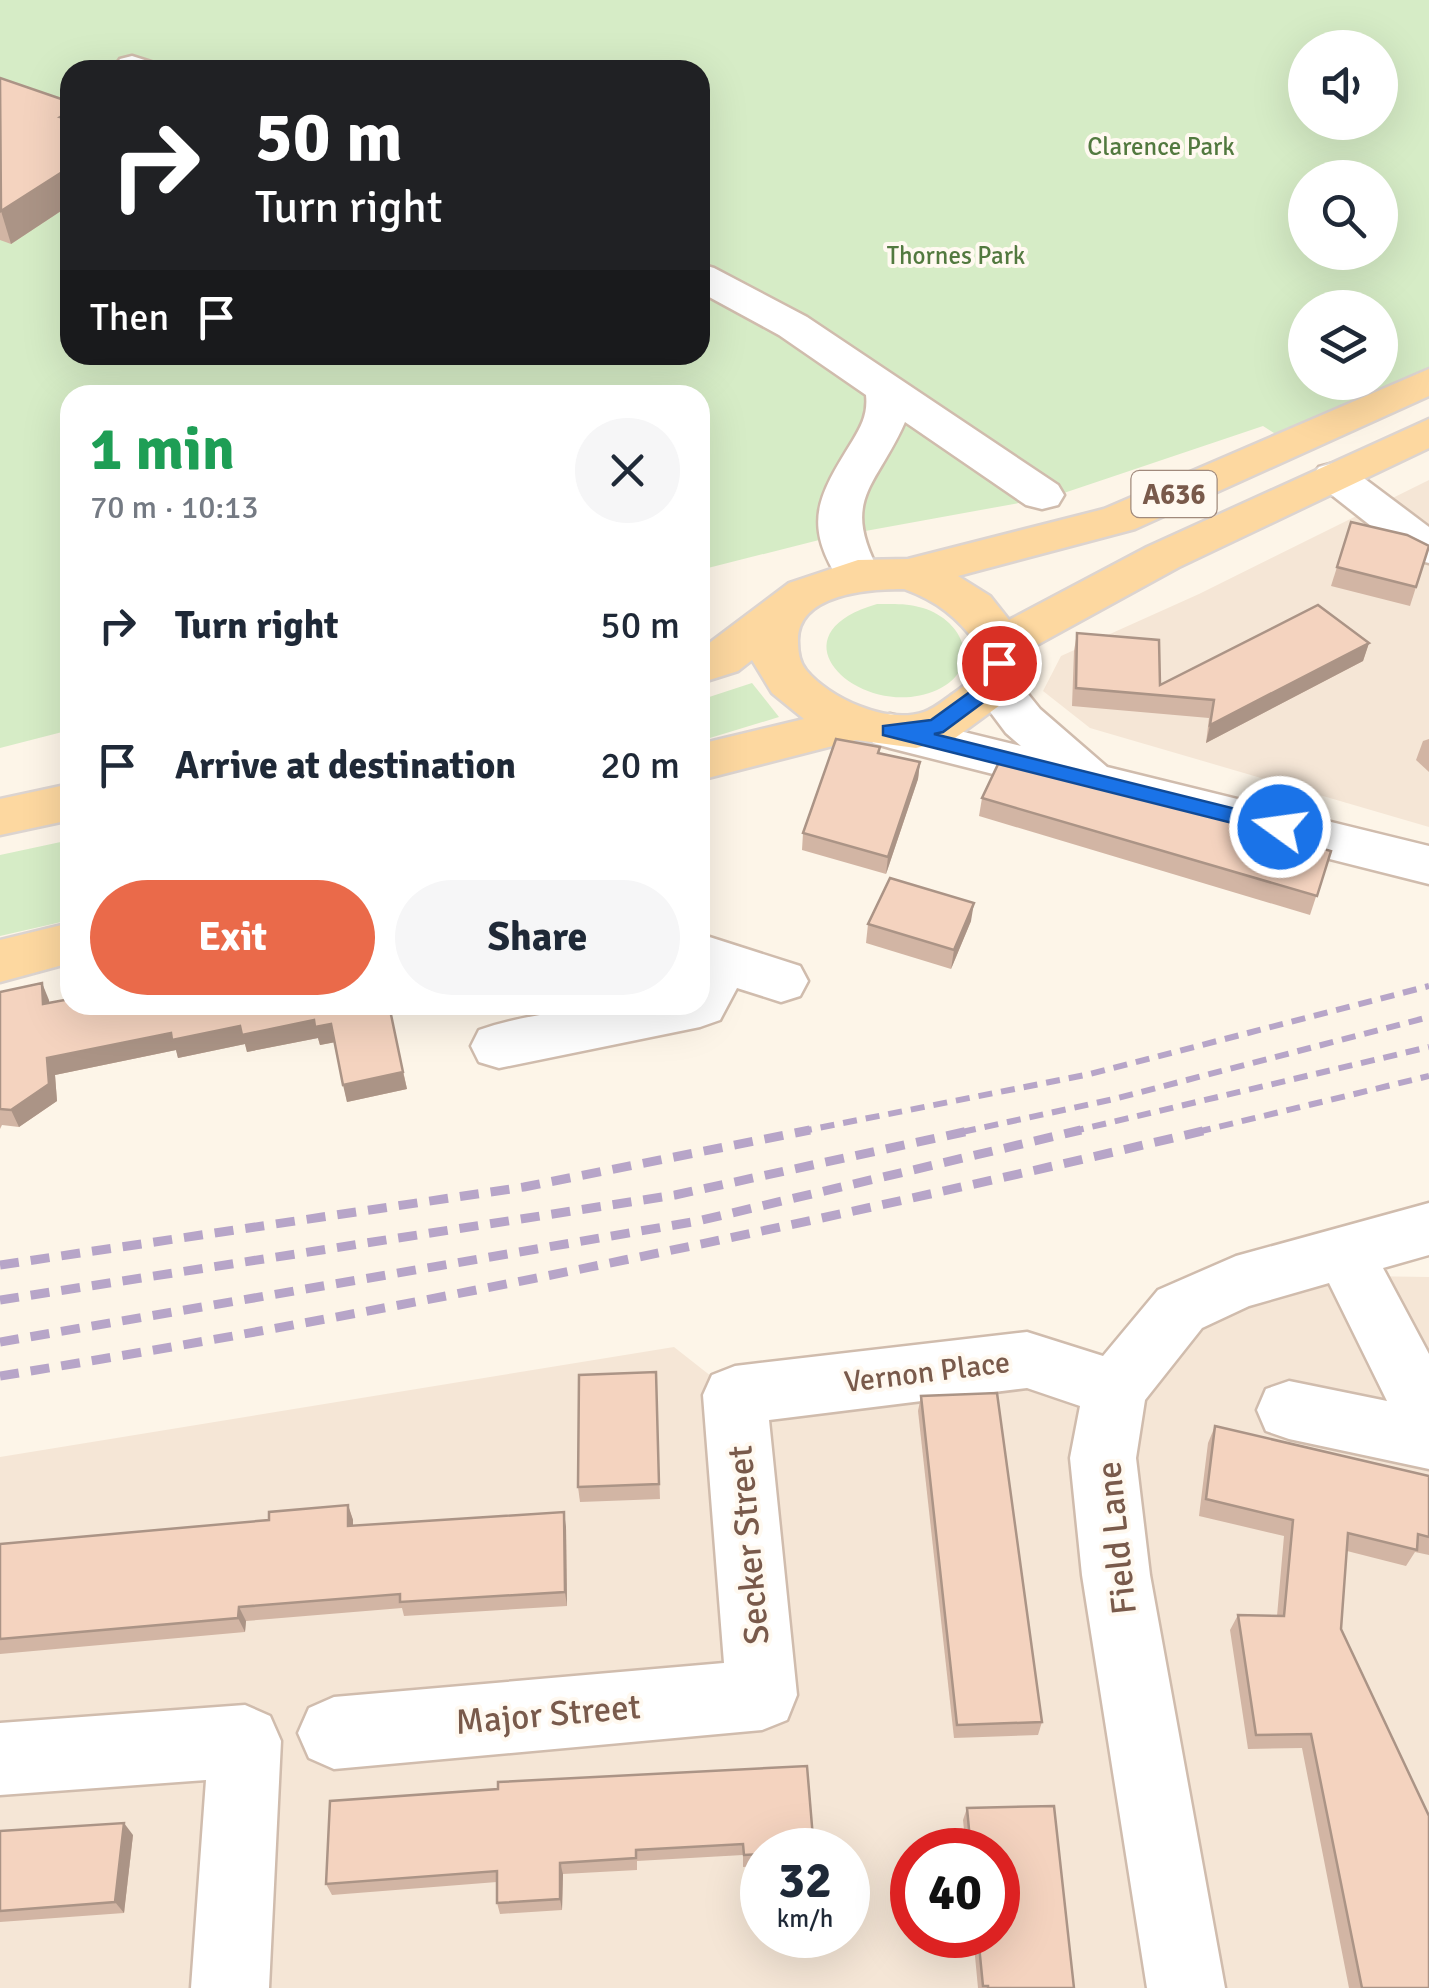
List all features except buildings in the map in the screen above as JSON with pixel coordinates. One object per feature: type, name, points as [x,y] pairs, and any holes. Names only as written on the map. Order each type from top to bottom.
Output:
[{"type":"main road","name":"A636","points":[[710,664],[721,660],[782,616],[805,594],[858,574],[908,574],[1119,519],[1429,380]]},
{"type":"main road","name":"A636","points":[[710,760],[870,727],[936,727],[998,664],[1163,557],[1429,432]]},
{"type":"main road","name":"A636","points":[[908,574],[944,587],[974,607],[998,664]]},
{"type":"main road","points":[[782,616],[773,640],[783,674],[796,688],[870,727]]},
{"type":"main road","points":[[0,817],[60,804]]},
{"type":"main road","points":[[0,960],[60,945]]},
{"type":"street","points":[[710,281],[793,326],[1042,496]]},
{"type":"street","points":[[858,574],[843,554],[840,504],[848,480],[886,419],[890,399],[886,390]]},
{"type":"street","points":[[1334,476],[1429,549]]},
{"type":"street","points":[[998,664],[1023,721],[1094,780]]},
{"type":"street","points":[[870,727],[1429,865]]},
{"type":"street","points":[[712,959],[780,982]]},
{"type":"street","points":[[499,1046],[651,1015]]},
{"type":"street","name":"Field Lane","points":[[1186,1988],[1116,1575],[1103,1458],[1115,1389],[1180,1309],[1236,1284],[1429,1230]]},
{"type":"street","points":[[1345,1254],[1429,1418]]},
{"type":"street","name":"Vernon Place","points":[[735,1395],[1026,1360],[1115,1389]]},
{"type":"street","name":"Secker Street","points":[[735,1395],[762,1695]]},
{"type":"street","points":[[1289,1410],[1429,1439]]},
{"type":"street","name":"Major Street","points":[[334,1732],[762,1695]]},
{"type":"street","points":[[0,1759],[245,1741],[230,1988]]},
{"type":"shaded area","points":[[1429,480],[1429,827],[1090,728],[1043,691],[1061,656],[1199,594]]},
{"type":"shaded area","points":[[1362,1276],[1429,1277],[1429,1988],[0,1988],[0,1457],[674,1347],[735,1395],[1027,1360],[1115,1389],[1183,1322]]},
{"type":"green space","name":"Thornes Park","points":[[0,0],[1429,0],[1429,381],[1398,395],[1398,290],[1288,290],[1288,400],[1386,400],[1290,443],[1263,426],[1052,497],[827,538],[710,567],[710,385],[60,385],[60,733],[0,748]]},
{"type":"green space","points":[[877,604],[917,606],[949,623],[958,634],[964,658],[951,681],[937,690],[909,697],[881,695],[856,686],[838,671],[828,654],[829,636],[844,618]]},
{"type":"green space","points":[[752,683],[779,717],[710,738],[710,697]]},
{"type":"green space","points":[[60,842],[60,922],[0,936],[0,855]]},
{"type":"railway","points":[[798,1132],[1090,1074],[1429,986]]},
{"type":"railway","points":[[962,1132],[1114,1099],[1429,1017]]},
{"type":"railway","points":[[1070,1132],[1429,1047]]},
{"type":"railway","points":[[1197,1132],[1429,1076]]},
{"type":"railway","points":[[0,1265],[524,1187],[810,1130]]},
{"type":"railway","points":[[0,1300],[675,1195],[973,1130]]},
{"type":"railway","points":[[0,1342],[698,1221],[1081,1130]]},
{"type":"railway","points":[[0,1376],[304,1323],[606,1264],[1207,1130]]},
{"type":"route","points":[[999,663],[994,684],[979,699],[936,727],[890,730],[1280,827]]},
{"type":"park label","name":"Clarence Park","points":[[1161,146]]}]
